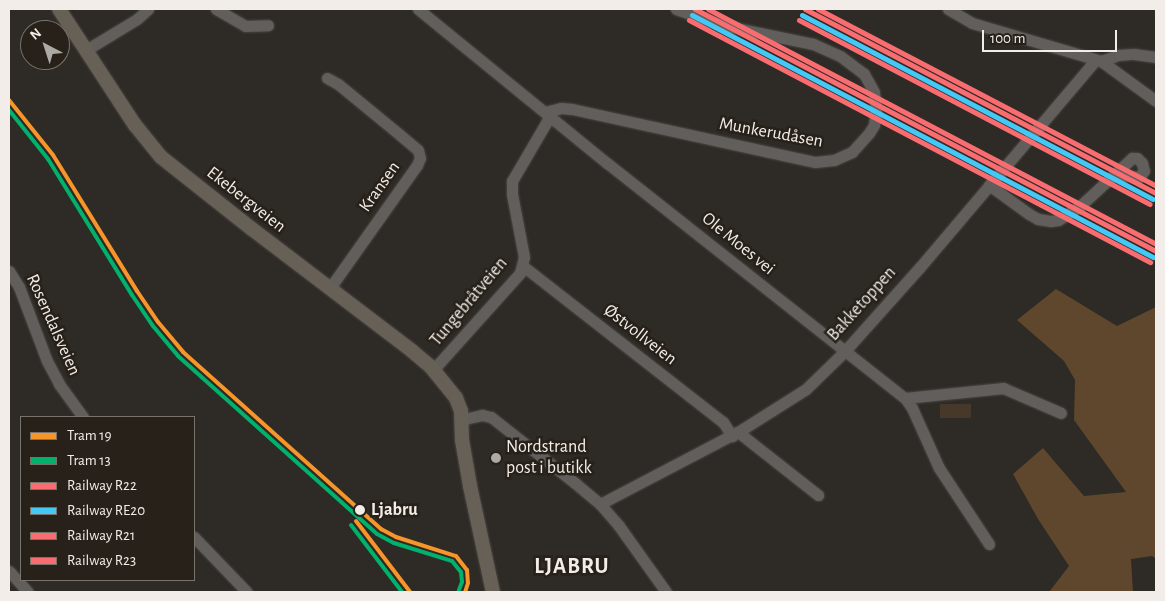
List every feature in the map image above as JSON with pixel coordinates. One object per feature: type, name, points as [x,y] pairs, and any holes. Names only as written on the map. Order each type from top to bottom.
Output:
[{"type":"main road","name":"Ekebergveien","points":[[59,9],[135,125],[161,157],[434,370],[446,388],[452,408],[460,420],[470,486],[493,592]]},
{"type":"street","points":[[86,50],[148,9]]},
{"type":"street","points":[[216,9],[245,26],[268,25]]},
{"type":"street","name":"Ole Moes vei","points":[[418,9],[844,352],[905,398],[939,468],[989,544]]},
{"type":"street","name":"Munkerudåsen","points":[[547,114],[561,108],[572,109],[815,162],[834,160],[852,152],[870,133],[874,126],[876,109],[874,92],[864,74],[837,54],[813,44],[726,26],[676,9]]},
{"type":"street","points":[[948,9],[972,23],[1098,61],[1156,101]]},
{"type":"street","points":[[1098,61],[1118,55],[1134,54],[1156,57]]},
{"type":"street","name":"Bakketoppen","points":[[600,504],[735,434],[806,389],[844,352],[1098,61]]},
{"type":"street","name":"Kransen","points":[[327,78],[338,84],[418,150],[420,158],[417,165],[330,288]]},
{"type":"street","name":"Tungebråtveien","points":[[434,370],[520,273],[524,257],[512,194],[512,181],[547,114]]},
{"type":"street","points":[[989,185],[1029,214],[1038,219],[1051,221],[1080,206],[1114,175]]},
{"type":"street","name":"Østvollveien","points":[[523,266],[723,422],[735,434],[818,495]]},
{"type":"street","name":"Rosendalsveien","points":[[9,271],[19,287],[47,361],[59,384],[82,416]]},
{"type":"street","points":[[905,398],[1003,388],[1060,413]]},
{"type":"street","points":[[460,420],[482,415],[491,417],[600,504],[632,543],[666,592]]},
{"type":"street","points":[[195,538],[239,590]]},
{"type":"street","points":[[9,571],[28,592]]},
{"type":"shaded area","points":[[1056,289],[1117,326],[1156,307],[1156,559],[1152,556],[1131,559],[1133,592],[1049,592],[1069,566],[1038,519],[1013,474],[1043,448],[1084,496],[1126,492],[1074,420],[1075,380],[1064,361],[1017,320]]},
{"type":"shaded area","points":[[940,404],[971,404],[971,418],[940,418]]},
{"type":"tram line","name":"19","points":[[9,100],[53,155],[137,291],[158,322],[183,352],[381,529],[396,537],[456,556],[467,570],[468,583],[465,592]]},
{"type":"tram line","name":"13","points":[[9,110],[48,159],[132,295],[153,326],[178,356],[377,534],[394,543],[452,561],[461,572],[462,582],[459,590]]},
{"type":"tram line","name":"19","points":[[356,521],[410,592]]},
{"type":"tram line","name":"13","points":[[351,525],[402,592]]},
{"type":"rail line","name":"R22","points":[[695,9],[1156,251]]},
{"type":"rail line","name":"R21","points":[[708,9],[1156,244]]},
{"type":"rail line","name":"R22","points":[[805,9],[1156,193]]},
{"type":"rail line","name":"R21","points":[[818,9],[1156,186]]},
{"type":"rail line","name":"RE20","points":[[692,15],[1153,257]]},
{"type":"rail line","name":"RE20","points":[[802,15],[1153,199]]},
{"type":"rail line","name":"R23","points":[[689,20],[1150,262]]},
{"type":"rail line","name":"R23","points":[[799,20],[1150,204]]},
{"type":"place","name":"Nordstrand post i butikk","points":[[496,458]]},
{"type":"place","name":"Ljabru","points":[[360,510]]},
{"type":"district","name":"LJABRU","points":[[572,567]]}]
